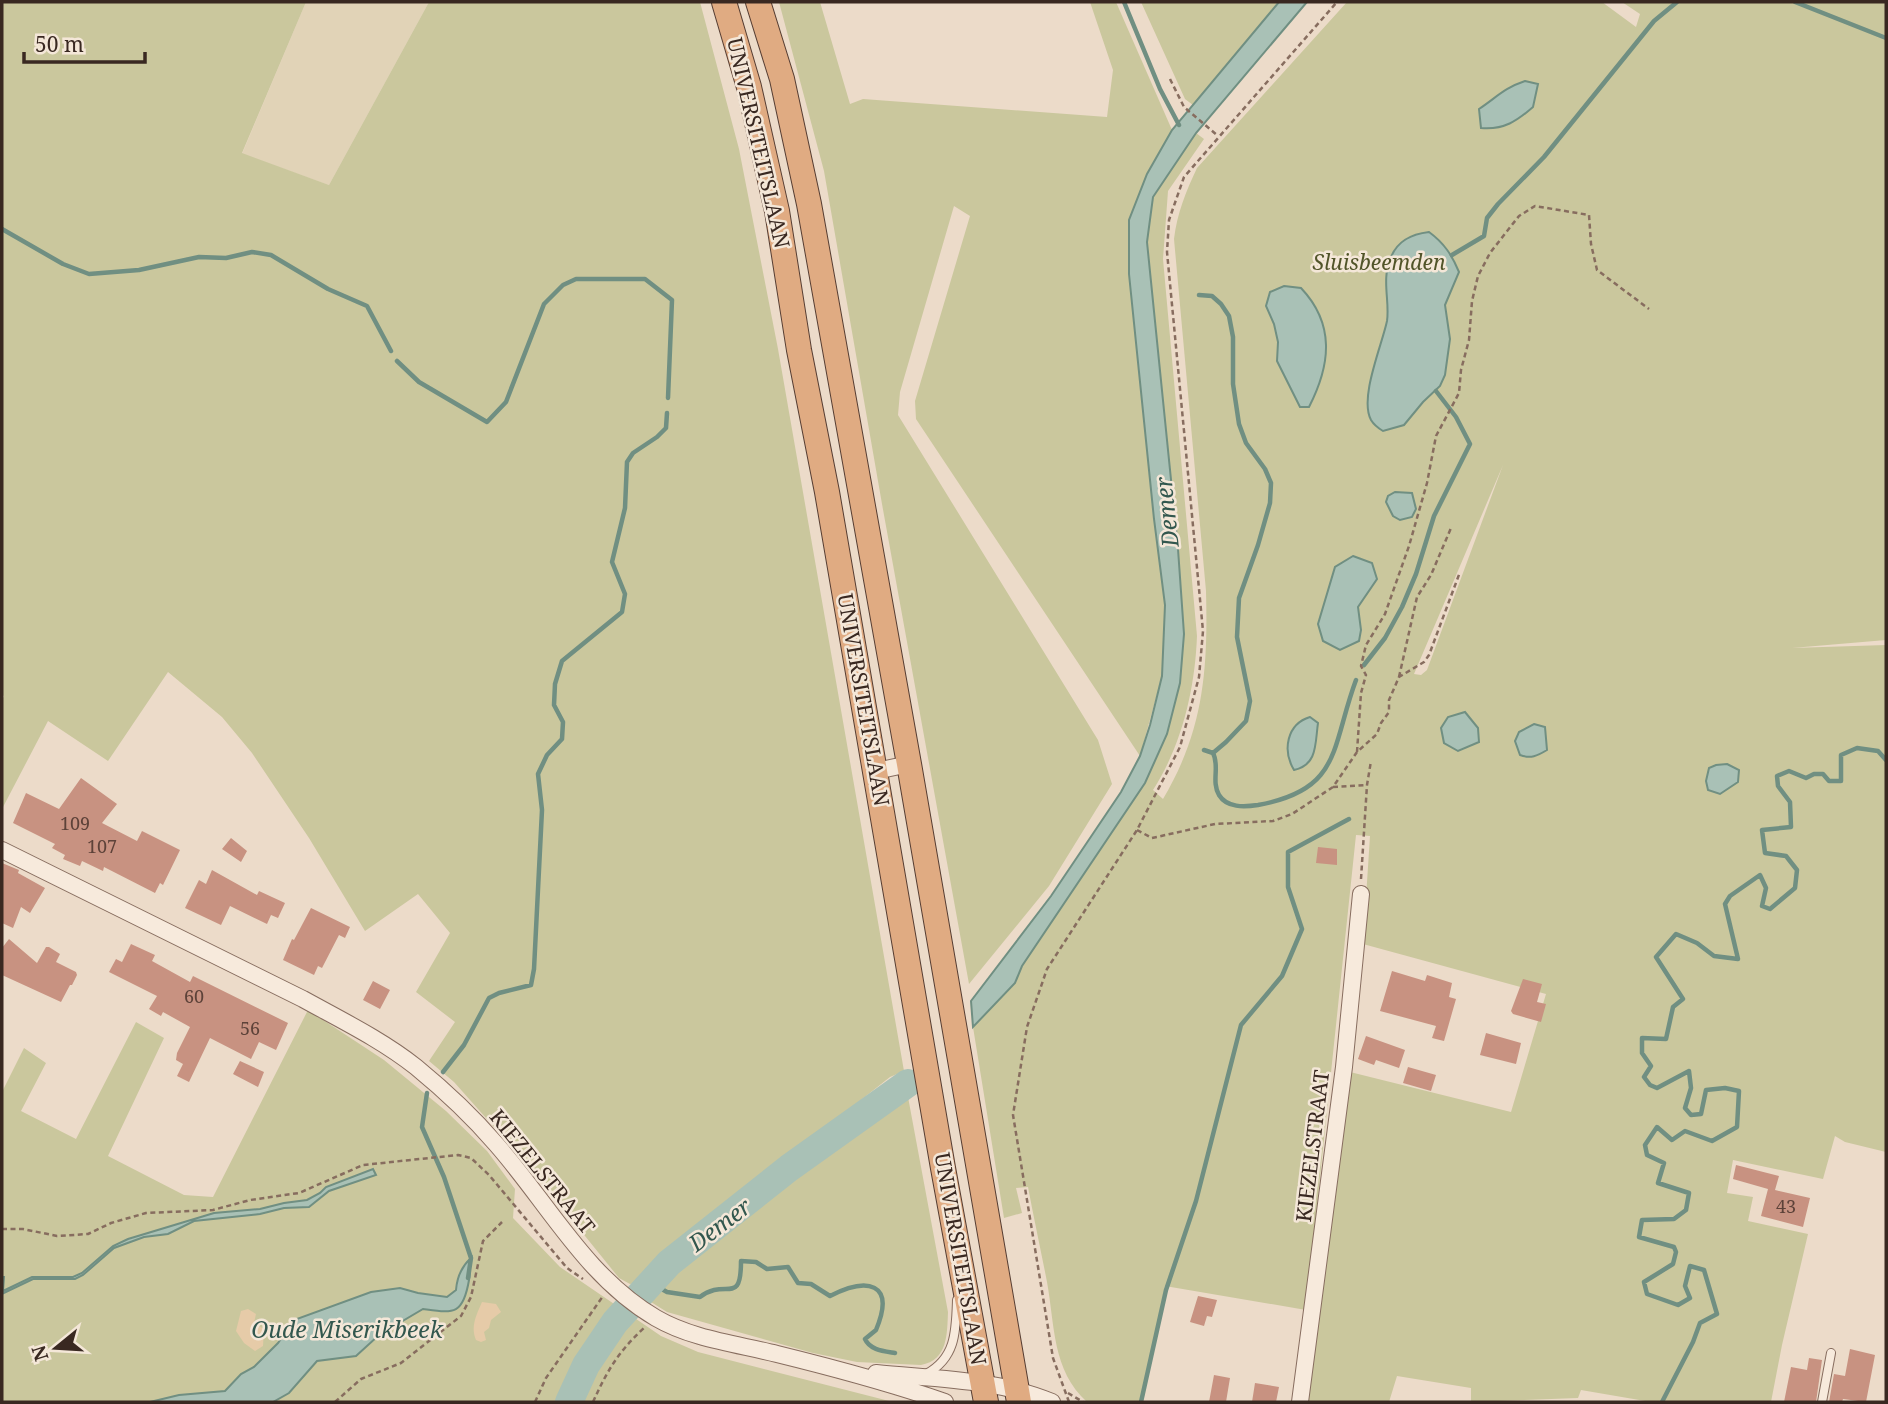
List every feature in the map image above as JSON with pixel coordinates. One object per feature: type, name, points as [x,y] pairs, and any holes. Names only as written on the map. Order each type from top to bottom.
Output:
[{"type":"highway","name":"UNIVERSITEITSLAAN","points":[[724,2],[749,87],[777,211],[799,350],[827,492],[984,1393]]},
{"type":"highway","name":"UNIVERSITEITSLAAN","points":[[758,2],[782,79],[809,204],[1018,1396]]},
{"type":"street","points":[[876,771],[909,764]]},
{"type":"street","name":"KIEZELSTRAAT","points":[[2,850],[303,999],[415,1066],[494,1142],[520,1172],[611,1293],[685,1332],[839,1369],[945,1402]]},
{"type":"street","name":"KIEZELSTRAAT","points":[[1300,1402],[1344,1068],[1360,894]]},
{"type":"street","name":"KIEZELSTRAAT","points":[[839,1369],[919,1377],[984,1393],[1052,1402]]},
{"type":"lane","points":[[919,1377],[943,1362],[953,1344],[956,1330],[958,1252]]},
{"type":"lane","points":[[1822,1402],[1831,1353]]},
{"type":"path","points":[[1069,1402],[1068,1392],[1053,1358],[1013,1115],[1027,1027],[1047,969],[1137,830],[1180,747],[1199,677],[1203,631],[1167,253],[1169,220],[1184,177],[1337,2]]},
{"type":"path","points":[[1170,79],[1184,107],[1218,136]]},
{"type":"path","points":[[1357,752],[1361,693],[1366,675],[1361,666],[1366,645],[1385,614],[1424,496],[1436,436],[1459,394],[1461,370],[1469,341],[1472,301],[1478,276],[1490,253],[1519,216],[1535,206],[1588,215],[1597,270],[1649,309]]},
{"type":"path","points":[[1137,830],[1152,838],[1215,824],[1273,821],[1292,814],[1333,787],[1357,752],[1377,734],[1389,712],[1389,700],[1399,677],[1418,597],[1431,575],[1451,528]]},
{"type":"path","points":[[1399,677],[1424,662],[1429,655],[1460,572]]},
{"type":"path","points":[[1360,894],[1371,761]]},
{"type":"path","points":[[1333,787],[1367,785]]},
{"type":"path","points":[[2,1229],[23,1228],[57,1236],[88,1234],[111,1223],[146,1213],[213,1210],[250,1199],[299,1193],[363,1165],[458,1155],[471,1158],[489,1175],[567,1268],[586,1281]]},
{"type":"path","points":[[335,1402],[362,1379],[401,1363],[461,1316],[471,1297],[484,1241],[502,1222]]},
{"type":"path","points":[[535,1402],[546,1378],[611,1293]]},
{"type":"path","points":[[593,1402],[607,1371],[653,1316]]},
{"type":"path","points":[[1068,1392],[1083,1402]]},
{"type":"shaded area","points":[[306,2],[429,2],[329,185],[242,154]]},
{"type":"green space","points":[[2,2],[306,2],[242,153],[329,185],[429,2],[700,2],[739,149],[778,349],[904,1071],[890,1077],[695,1231],[637,1283],[630,1284],[619,1278],[526,1163],[454,1082],[429,1061],[455,1022],[416,992],[450,933],[418,894],[365,931],[309,838],[252,753],[222,717],[168,672],[108,761],[48,721],[2,809]]},
{"type":"green space","points":[[779,2],[820,2],[850,104],[863,99],[1107,117],[1113,70],[1090,2],[1116,2],[1172,130],[1147,174],[1129,220],[1129,274],[1165,605],[1162,676],[1140,756],[916,419],[915,401],[970,216],[954,206],[900,392],[898,415],[1098,740],[1112,784],[1049,886],[969,984],[824,171]]},
{"type":"green space","points":[[1141,2],[1279,2],[1193,105],[1185,99]]},
{"type":"green space","name":"Sluisbeemden","points":[[1347,2],[1602,2],[1636,27],[1640,14],[1622,2],[1886,2],[1886,640],[1792,648],[1886,645],[1886,1152],[1845,1142],[1835,1136],[1823,1179],[1733,1160],[1727,1193],[1753,1197],[1748,1221],[1808,1234],[1771,1402],[1651,1402],[1581,1390],[1578,1398],[1471,1402],[1471,1388],[1397,1376],[1389,1402],[1307,1402],[1350,1072],[1511,1112],[1546,994],[1363,944],[1370,836],[1356,835],[1306,1310],[1165,1286],[1143,1402],[1087,1402],[1067,1376],[1057,1346],[1028,1187],[1016,1188],[1022,1213],[1004,1218],[973,1027],[1015,983],[1022,966],[1167,734],[1178,549],[1147,242],[1153,197],[1196,133],[1204,139],[1168,191],[1163,259],[1197,636],[1185,716],[1172,754],[1153,790],[1163,799],[1177,773],[1195,723],[1204,673],[1206,591],[1174,239],[1182,203],[1197,168]],"holes":[[[1503,465],[1427,670],[1421,675],[1414,674]]]},
{"type":"green space","points":[[308,1010],[384,1060],[446,1111],[487,1151],[515,1189],[513,1218],[560,1267],[661,1336],[698,1352],[893,1402],[2,1402],[2,1092],[24,1048],[46,1063],[21,1111],[76,1139],[136,1022],[164,1038],[108,1156],[184,1195],[213,1197]]},
{"type":"green space","points":[[908,1097],[948,1312],[944,1345],[936,1358],[921,1365],[857,1362],[813,1353],[667,1312],[651,1302],[661,1282],[671,1271]]},
{"type":"sand","points":[[482,1302],[496,1304],[501,1312],[491,1320],[489,1328],[484,1332],[486,1340],[481,1342],[476,1340],[474,1330]]},
{"type":"sand","points":[[248,1309],[256,1314],[254,1323],[264,1329],[263,1346],[255,1351],[244,1343],[236,1331],[241,1311]]},
{"type":"water","name":"Demer","points":[[1279,2],[1307,2],[1196,133],[1153,197],[1147,242],[1184,634],[1180,683],[1167,734],[1145,783],[1022,966],[1015,983],[973,1027],[971,1001],[1051,896],[1121,792],[1140,756],[1150,725],[1162,676],[1165,605],[1129,274],[1129,220],[1147,174],[1172,130]]},
{"type":"water","points":[[1525,81],[1538,84],[1533,107],[1510,124],[1497,128],[1481,128],[1479,109],[1506,90]]},
{"type":"water","points":[[1429,232],[1447,250],[1459,272],[1445,305],[1450,339],[1445,375],[1440,386],[1404,425],[1383,431],[1371,420],[1368,399],[1369,385],[1387,321],[1388,265],[1394,251],[1402,242],[1411,236]]},
{"type":"water","points":[[1284,286],[1301,288],[1320,316],[1324,330],[1325,360],[1309,407],[1300,407],[1277,361],[1278,342],[1266,306],[1270,292]]},
{"type":"water","points":[[1395,492],[1412,493],[1416,509],[1412,517],[1400,520],[1393,516],[1386,502],[1388,496]]},
{"type":"water","points":[[1353,556],[1372,563],[1377,579],[1358,607],[1361,630],[1359,641],[1340,650],[1323,641],[1318,624],[1335,567]]},
{"type":"water","points":[[1465,712],[1478,728],[1479,742],[1458,751],[1444,743],[1441,728],[1448,717]]},
{"type":"water","points":[[1310,717],[1318,723],[1314,752],[1307,763],[1294,770],[1288,754],[1289,739],[1296,725]]},
{"type":"water","points":[[1534,724],[1545,727],[1547,750],[1534,756],[1520,755],[1515,741],[1519,732]]},
{"type":"water","points":[[1727,764],[1739,770],[1738,782],[1720,794],[1708,790],[1706,781],[1709,768]]},
{"type":"water","points":[[373,1169],[376,1175],[329,1191],[309,1207],[194,1221],[168,1234],[144,1237],[114,1248],[75,1279],[33,1279],[2,1294],[2,1277],[3,1291],[32,1277],[73,1277],[82,1273],[113,1246],[128,1239],[214,1213],[260,1209],[307,1200],[326,1187]]},
{"type":"water","name":"Oude Miserikbeek","points":[[471,1258],[467,1292],[455,1310],[423,1309],[379,1335],[356,1356],[317,1361],[289,1393],[273,1402],[150,1402],[179,1395],[225,1391],[278,1343],[294,1320],[371,1292],[400,1288],[447,1297],[456,1290],[460,1272]]},
{"type":"water","points":[[620,1311],[629,1317],[595,1363],[578,1402],[557,1402],[570,1377]]},
{"type":"building","points":[[81,778],[117,804],[102,823],[137,841],[142,831],[180,850],[163,885],[160,883],[155,893],[104,867],[103,871],[82,861],[80,866],[63,859],[65,855],[52,848],[55,844],[13,823],[26,793],[59,809]]},
{"type":"building","points":[[231,838],[247,851],[241,862],[222,849]]},
{"type":"building","points":[[1318,847],[1337,849],[1337,865],[1316,863]]},
{"type":"building","points":[[2,863],[19,870],[18,873],[45,888],[30,913],[21,907],[13,928],[2,923]]},
{"type":"building","points":[[212,870],[257,895],[259,891],[285,903],[278,918],[271,915],[267,924],[230,906],[221,925],[185,908],[199,880],[206,884]]},
{"type":"building","points":[[311,908],[350,927],[345,938],[339,935],[322,968],[318,966],[314,975],[283,960]]},
{"type":"building","points":[[9,939],[37,963],[46,947],[49,947],[60,954],[56,962],[76,972],[72,985],[61,1002],[2,975],[2,948]]},
{"type":"building","points":[[131,944],[155,955],[152,961],[190,982],[193,976],[288,1023],[276,1050],[259,1042],[251,1059],[210,1038],[189,1082],[177,1076],[183,1064],[176,1060],[177,1053],[190,1027],[163,1012],[161,1016],[149,1009],[157,996],[109,972],[116,959],[122,962]]},
{"type":"building","points":[[1392,971],[1425,981],[1427,975],[1452,983],[1449,997],[1456,999],[1444,1041],[1432,1038],[1436,1026],[1380,1011]]},
{"type":"building","points":[[1523,979],[1542,984],[1537,1002],[1546,1004],[1541,1022],[1513,1014],[1511,1011]]},
{"type":"building","points":[[373,981],[390,990],[380,1009],[363,1000]]},
{"type":"building","points":[[1486,1033],[1521,1043],[1516,1064],[1480,1055]]},
{"type":"building","points":[[1366,1036],[1405,1050],[1399,1068],[1376,1060],[1374,1065],[1358,1059]]},
{"type":"building","points":[[240,1061],[264,1072],[258,1087],[233,1074]]},
{"type":"building","points":[[1408,1067],[1436,1075],[1431,1091],[1403,1083]]},
{"type":"building","points":[[1736,1165],[1779,1176],[1775,1190],[1810,1198],[1803,1227],[1761,1216],[1768,1189],[1733,1179]]},
{"type":"building","points":[[1198,1296],[1217,1300],[1212,1317],[1207,1316],[1204,1326],[1190,1322]]},
{"type":"building","points":[[1850,1349],[1875,1355],[1866,1402],[1843,1399],[1842,1402],[1829,1402],[1834,1374],[1845,1376]]},
{"type":"building","points":[[1809,1358],[1822,1360],[1816,1402],[1784,1402],[1791,1367],[1807,1370]]},
{"type":"building","points":[[1214,1375],[1230,1378],[1226,1402],[1209,1402]]},
{"type":"building","points":[[1255,1383],[1279,1387],[1276,1402],[1252,1402]]},
{"type":"waterway","points":[[1124,2],[1160,89],[1179,125]]},
{"type":"waterway","points":[[1452,255],[1484,236],[1487,218],[1498,204],[1544,157],[1654,21],[1677,2]]},
{"type":"waterway","points":[[1795,2],[1886,38]]},
{"type":"waterway","name":"Oude Miserikbeek","points":[[2,229],[63,264],[89,274],[139,270],[199,257],[226,258],[252,252],[271,255],[328,289],[367,306],[391,351]]},
{"type":"waterway","name":"Oude Miserikbeek","points":[[397,361],[419,382],[487,422],[506,402],[544,304],[563,285],[576,279],[645,279],[672,300],[668,398]]},
{"type":"waterway","points":[[1199,295],[1212,296],[1229,316],[1233,337],[1233,384],[1239,424],[1246,443],[1265,469],[1271,483],[1270,503],[1239,598],[1237,637],[1250,701],[1246,721],[1213,753]]},
{"type":"waterway","points":[[1364,665],[1385,638],[1402,607],[1416,574],[1434,516],[1470,444],[1456,417],[1436,391]]},
{"type":"waterway","name":"Oude Miserikbeek","points":[[443,1072],[464,1045],[489,998],[531,985],[542,810],[538,774],[547,755],[562,739],[563,722],[554,705],[555,684],[562,661],[622,612],[625,594],[612,562],[625,508],[627,462],[633,453],[666,428],[667,413]]},
{"type":"waterway","points":[[1204,750],[1213,753],[1215,758],[1215,779],[1219,795],[1236,806],[1258,805],[1305,789],[1319,777],[1329,762],[1356,680]]},
{"type":"waterway","points":[[1662,1402],[1700,1323],[1717,1314],[1704,1270],[1690,1266],[1685,1286],[1690,1298],[1678,1305],[1647,1294],[1644,1282],[1673,1264],[1676,1252],[1674,1247],[1639,1237],[1642,1220],[1674,1219],[1686,1210],[1689,1193],[1658,1183],[1664,1163],[1647,1155],[1645,1145],[1657,1127],[1672,1140],[1685,1131],[1712,1141],[1737,1127],[1739,1091],[1725,1088],[1706,1090],[1701,1114],[1691,1115],[1685,1108],[1691,1088],[1689,1071],[1657,1088],[1650,1085],[1644,1077],[1651,1066],[1642,1053],[1642,1038],[1666,1039],[1673,1007],[1683,999],[1656,957],[1676,934],[1697,943],[1714,956],[1738,959],[1725,904],[1730,896],[1760,875],[1766,888],[1762,906],[1770,909],[1795,888],[1797,870],[1786,856],[1765,853],[1762,830],[1791,827],[1790,802],[1778,786],[1777,776],[1789,771],[1806,778],[1823,774],[1829,781],[1841,781],[1841,755],[1857,748],[1878,751],[1886,760]]},
{"type":"waterway","points":[[1141,1402],[1166,1290],[1196,1201],[1241,1025],[1282,976],[1302,929],[1288,887],[1288,852],[1349,819]]},
{"type":"waterway","name":"Demer","points":[[569,1402],[586,1365],[615,1322],[669,1263],[789,1168],[908,1083]]},
{"type":"waterway","name":"Oude Miserikbeek","points":[[427,1093],[422,1127],[444,1177],[471,1258],[468,1278]]},
{"type":"waterway","points":[[651,1283],[667,1292],[700,1297],[717,1289],[735,1287],[740,1275],[741,1261],[756,1262],[767,1269],[788,1267],[798,1283],[811,1284],[830,1296],[856,1287],[874,1288],[880,1293],[881,1314],[876,1330],[865,1339],[874,1348],[895,1353]]}]
